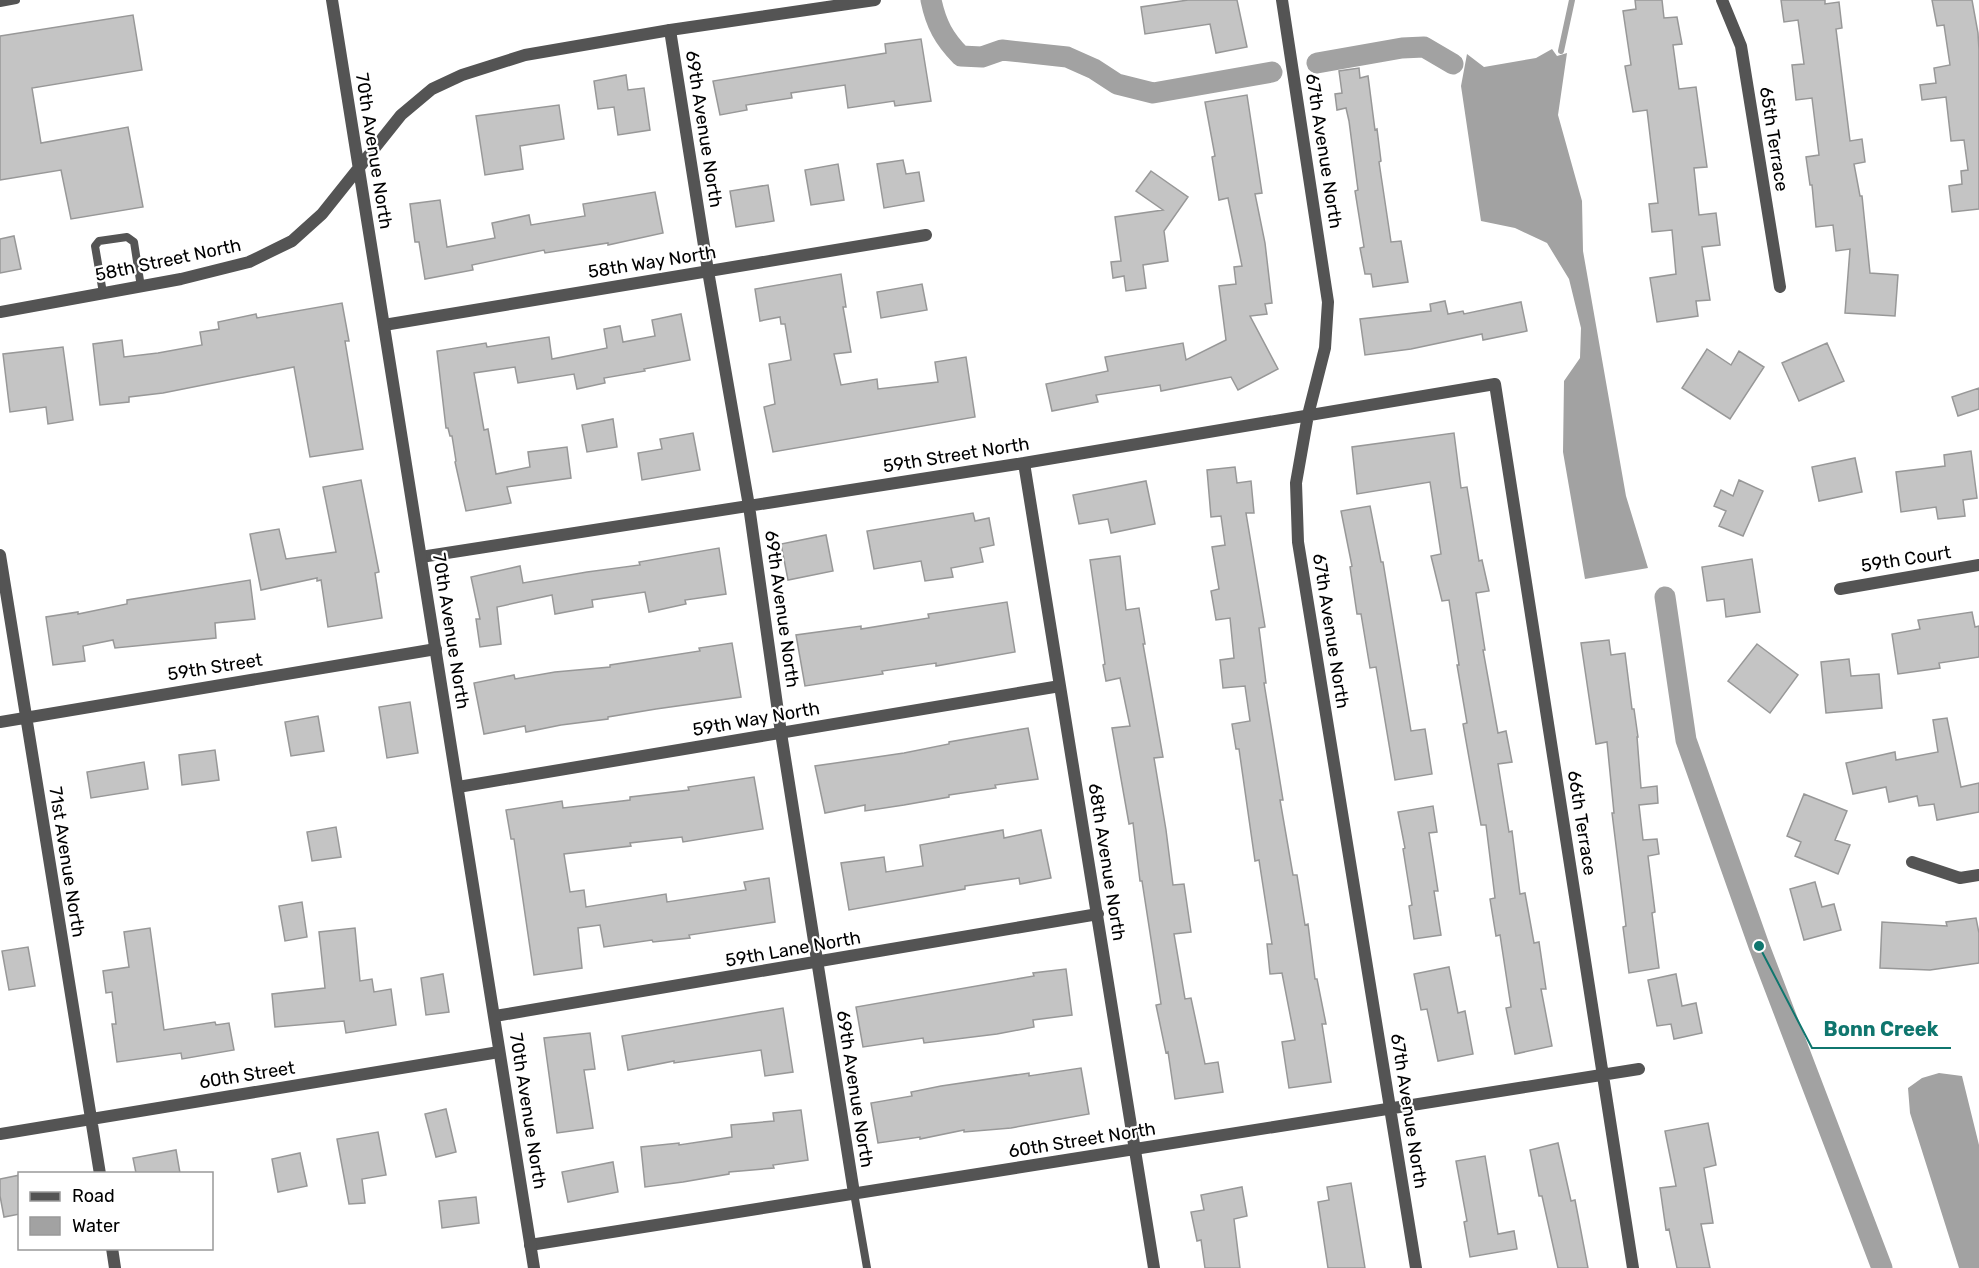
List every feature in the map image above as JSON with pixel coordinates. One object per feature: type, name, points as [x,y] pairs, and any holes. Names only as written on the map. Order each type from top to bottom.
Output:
[{"type":"street","name":"70th Avenue North","points":[[332,0],[534,1268]]},
{"type":"street","name":"58th Street North","points":[[0,312],[181,279],[249,262],[292,241],[322,214],[401,115],[432,89],[462,75],[525,56],[670,30],[875,0]]},
{"type":"street","name":"67th Avenue North","points":[[1282,0],[1328,302],[1325,348],[1308,416],[1296,483],[1298,542],[1416,1268]]},
{"type":"street","name":"65th Terrace","points":[[1722,0],[1741,46],[1780,287]]},
{"type":"street","name":"69th Avenue North","points":[[670,30],[708,271],[749,506],[781,733],[854,1193]]},
{"type":"street","name":"58th Way North","points":[[384,325],[926,235]]},
{"type":"street","name":"59th Street North","points":[[421,557],[1024,463],[1495,384]]},
{"type":"street","name":"66th Terrace","points":[[1495,384],[1633,1268]]},
{"type":"street","name":"68th Avenue North","points":[[1024,463],[1154,1268]]},
{"type":"street","name":"71st Avenue North","points":[[0,555],[100,1172]]},
{"type":"street","name":"59th Court","points":[[1840,589],[1979,565]]},
{"type":"street","name":"59th Street","points":[[0,722],[436,649]]},
{"type":"street","name":"59th Way North","points":[[458,787],[1060,686]]},
{"type":"street","points":[[1912,862],[1960,878],[1979,875]]},
{"type":"street","name":"59th Lane North","points":[[495,1016],[1098,914]]},
{"type":"street","name":"60th Street","points":[[0,1134],[500,1052]]},
{"type":"street","name":"60th Street North","points":[[530,1245],[1639,1069]]},
{"type":"street","points":[[112,1250],[115,1268]]},
{"type":"lane","points":[[0,3],[16,0]]},
{"type":"lane","points":[[104,293],[95,246],[99,241],[127,237],[134,242],[141,286]]},
{"type":"lane","points":[[854,1193],[867,1268]]},
{"type":"water","points":[[1552,49],[1557,56],[1567,53],[1558,115],[1582,201],[1583,251],[1626,496],[1648,568],[1585,579],[1563,452],[1564,381],[1580,358],[1581,328],[1569,279],[1547,243],[1515,228],[1481,221],[1461,86],[1467,54],[1484,67],[1536,58]]},
{"type":"water","points":[[1939,1073],[1962,1076],[1979,1145],[1979,1268],[1959,1268],[1910,1113],[1908,1088],[1922,1078]]},
{"type":"building","points":[[1188,0],[1237,0],[1247,47],[1216,53],[1210,24],[1145,34],[1141,7]]},
{"type":"building","points":[[1635,0],[1662,0],[1664,18],[1677,17],[1682,44],[1673,45],[1679,89],[1696,87],[1707,167],[1694,168],[1699,215],[1716,213],[1720,245],[1702,247],[1710,300],[1696,301],[1698,316],[1657,322],[1650,278],[1676,274],[1672,230],[1652,232],[1649,204],[1658,203],[1647,110],[1633,112],[1625,66],[1631,65],[1623,11],[1636,9]]},
{"type":"building","points":[[1781,0],[1825,0],[1825,4],[1839,2],[1842,28],[1836,29],[1850,141],[1862,139],[1865,162],[1854,164],[1860,196],[1862,196],[1870,273],[1898,275],[1895,316],[1845,313],[1850,249],[1836,251],[1833,225],[1816,227],[1812,185],[1810,185],[1806,157],[1819,155],[1812,98],[1796,100],[1792,65],[1804,64],[1798,20],[1784,22]]},
{"type":"building","points":[[1932,0],[1972,0],[1979,50],[1979,209],[1952,212],[1949,186],[1962,184],[1961,171],[1968,170],[1964,140],[1951,141],[1946,97],[1922,100],[1920,85],[1936,83],[1934,68],[1950,65],[1944,25],[1937,26]]},
{"type":"building","points":[[133,15],[142,70],[32,88],[41,143],[128,127],[143,207],[71,219],[61,170],[0,180],[0,36]]},
{"type":"building","points":[[921,39],[931,101],[895,106],[894,101],[848,108],[845,85],[791,93],[792,98],[746,105],[747,110],[720,115],[713,81],[886,53],[885,44]]},
{"type":"building","points":[[1359,68],[1360,78],[1368,76],[1391,242],[1401,241],[1408,282],[1373,287],[1371,274],[1365,274],[1360,248],[1364,247],[1355,191],[1358,190],[1349,121],[1346,108],[1337,110],[1335,94],[1342,93],[1339,71]]},
{"type":"building","points":[[626,75],[628,90],[644,88],[650,130],[618,135],[614,107],[598,109],[594,81]]},
{"type":"building","points":[[1247,95],[1262,193],[1255,194],[1265,243],[1272,303],[1265,304],[1267,314],[1250,316],[1278,369],[1238,390],[1231,377],[1161,391],[1160,385],[1096,395],[1098,402],[1052,411],[1046,384],[1108,371],[1105,357],[1183,343],[1186,360],[1226,340],[1219,286],[1236,284],[1234,267],[1242,266],[1228,198],[1219,200],[1212,157],[1215,156],[1205,102]]},
{"type":"building","points":[[559,105],[564,139],[520,146],[523,169],[485,175],[476,116]]},
{"type":"building","points":[[903,160],[906,174],[919,172],[924,201],[884,208],[877,164]]},
{"type":"building","points":[[838,164],[844,200],[811,205],[805,170]]},
{"type":"building","points":[[1151,171],[1188,197],[1164,231],[1168,261],[1143,265],[1146,288],[1126,291],[1124,276],[1113,278],[1111,262],[1121,261],[1115,217],[1163,210],[1136,191]]},
{"type":"building","points":[[768,185],[774,221],[736,227],[730,191]]},
{"type":"building","points":[[655,192],[663,233],[608,245],[608,243],[545,253],[544,250],[472,265],[473,270],[425,279],[419,242],[415,242],[410,204],[440,200],[447,247],[495,238],[492,223],[529,215],[531,225],[585,216],[583,204]]},
{"type":"building","points":[[14,236],[21,269],[0,273],[0,239]]},
{"type":"building","points":[[841,274],[846,307],[843,307],[851,352],[834,354],[841,385],[877,379],[878,389],[938,382],[935,362],[966,357],[975,417],[773,452],[764,407],[775,404],[769,364],[791,360],[785,324],[781,324],[780,317],[760,321],[755,289]]},
{"type":"building","points":[[922,284],[927,310],[881,318],[877,292]]},
{"type":"building","points":[[1445,301],[1448,314],[1463,311],[1464,314],[1521,302],[1527,331],[1483,340],[1482,334],[1411,349],[1365,355],[1360,319],[1431,311],[1430,304]]},
{"type":"building","points":[[342,303],[349,341],[345,341],[363,449],[310,457],[294,367],[163,393],[129,397],[129,402],[100,405],[93,344],[122,340],[124,357],[158,353],[202,345],[200,332],[219,329],[218,322],[256,314],[257,318]]},
{"type":"building","points":[[681,314],[690,360],[604,378],[605,383],[577,389],[574,374],[518,383],[515,367],[474,373],[484,430],[488,429],[496,474],[530,467],[528,452],[567,447],[571,478],[507,487],[511,503],[466,511],[455,462],[452,436],[446,428],[437,351],[486,343],[487,347],[549,337],[552,359],[607,348],[604,329],[620,326],[623,342],[655,336],[652,320]]},
{"type":"building","points":[[1827,343],[1844,381],[1799,401],[1782,363]]},
{"type":"building","points":[[63,347],[73,420],[48,424],[46,407],[10,412],[3,354]]},
{"type":"building","points":[[1707,349],[1731,365],[1739,351],[1764,367],[1730,419],[1682,388]]},
{"type":"building","points":[[1979,388],[1979,409],[1958,416],[1952,397]]},
{"type":"building","points":[[613,419],[617,447],[587,452],[582,425]]},
{"type":"building","points":[[693,433],[700,470],[642,480],[638,453],[662,449],[660,439]]},
{"type":"building","points":[[1454,433],[1461,488],[1467,487],[1479,561],[1482,560],[1489,591],[1476,593],[1485,650],[1483,650],[1498,733],[1506,731],[1512,762],[1498,764],[1509,832],[1512,831],[1520,894],[1525,893],[1534,943],[1539,942],[1546,989],[1541,989],[1552,1046],[1515,1054],[1506,1008],[1511,1007],[1500,935],[1496,936],[1490,899],[1495,898],[1486,825],[1481,825],[1463,724],[1467,723],[1449,600],[1442,601],[1431,556],[1441,554],[1430,482],[1357,494],[1352,447]]},
{"type":"building","points":[[1971,451],[1977,498],[1963,500],[1965,516],[1938,519],[1936,507],[1901,512],[1896,472],[1945,466],[1944,455]]},
{"type":"building","points":[[1855,458],[1862,492],[1819,501],[1812,467]]},
{"type":"building","points":[[1235,467],[1237,483],[1251,481],[1254,513],[1246,513],[1265,627],[1259,628],[1266,683],[1264,683],[1283,800],[1280,800],[1293,875],[1297,875],[1305,925],[1308,924],[1315,979],[1317,979],[1326,1024],[1322,1024],[1331,1082],[1289,1088],[1282,1042],[1295,1040],[1282,973],[1270,974],[1267,944],[1272,944],[1259,860],[1255,861],[1239,749],[1236,749],[1232,724],[1250,721],[1245,686],[1223,688],[1220,660],[1234,658],[1230,618],[1216,620],[1211,591],[1219,589],[1212,547],[1225,545],[1221,516],[1211,517],[1207,470]]},
{"type":"building","points":[[361,480],[379,572],[375,573],[382,618],[328,627],[321,580],[317,581],[317,578],[261,590],[250,534],[279,529],[286,559],[336,552],[323,487]]},
{"type":"building","points":[[1739,480],[1763,491],[1743,536],[1719,526],[1726,511],[1714,506],[1721,490],[1733,496]]},
{"type":"building","points":[[1146,481],[1155,524],[1111,533],[1108,519],[1079,524],[1073,495]]},
{"type":"building","points":[[1370,506],[1381,562],[1383,562],[1411,731],[1425,729],[1432,774],[1395,780],[1376,667],[1370,668],[1361,614],[1357,614],[1350,567],[1352,566],[1341,511]]},
{"type":"building","points":[[973,513],[975,521],[989,518],[994,545],[980,548],[983,562],[951,568],[953,577],[925,581],[921,561],[874,569],[867,531]]},
{"type":"building","points":[[826,535],[833,571],[788,580],[781,544]]},
{"type":"building","points":[[719,548],[726,594],[685,600],[686,604],[649,612],[645,592],[592,600],[593,607],[555,614],[552,595],[497,607],[501,644],[480,647],[476,619],[480,619],[471,577],[520,566],[523,583],[640,565],[639,562]]},
{"type":"building","points":[[1120,556],[1126,610],[1139,608],[1145,644],[1143,644],[1163,757],[1154,758],[1173,885],[1184,884],[1191,932],[1174,934],[1185,999],[1191,998],[1205,1064],[1218,1062],[1223,1092],[1175,1099],[1168,1052],[1166,1053],[1156,1005],[1161,1004],[1142,881],[1140,881],[1133,823],[1129,824],[1112,728],[1130,726],[1120,678],[1106,681],[1090,560]]},
{"type":"building","points":[[1752,559],[1760,612],[1726,617],[1724,599],[1707,601],[1702,567]]},
{"type":"building","points":[[250,580],[255,619],[215,623],[216,638],[115,648],[113,640],[83,646],[85,661],[53,665],[46,617],[78,612],[78,614],[127,604],[127,600]]},
{"type":"building","points":[[1007,602],[1015,652],[936,666],[936,663],[882,671],[883,674],[805,686],[796,635],[861,626],[861,629],[929,618],[928,614]]},
{"type":"building","points":[[1972,612],[1975,627],[1979,626],[1979,657],[1939,663],[1940,668],[1898,674],[1892,634],[1920,629],[1918,620]]},
{"type":"building","points":[[1609,640],[1611,655],[1625,653],[1638,737],[1641,788],[1657,786],[1658,803],[1639,805],[1643,840],[1657,839],[1659,854],[1648,856],[1659,968],[1629,973],[1607,742],[1596,744],[1581,643]]},
{"type":"building","points":[[732,643],[741,697],[656,709],[526,732],[525,726],[484,734],[474,683],[514,675],[515,679],[555,672],[610,667],[610,665],[700,651],[699,648]]},
{"type":"building","points":[[1757,644],[1798,675],[1770,713],[1728,681]]},
{"type":"building","points":[[1849,659],[1851,676],[1879,674],[1882,708],[1826,713],[1821,662]]},
{"type":"building","points":[[410,702],[418,753],[387,758],[379,707]]},
{"type":"building","points":[[318,716],[324,751],[291,756],[285,722]]},
{"type":"building","points":[[1947,718],[1961,787],[1979,783],[1979,812],[1937,820],[1934,804],[1919,806],[1917,796],[1889,802],[1886,787],[1853,794],[1846,763],[1895,752],[1896,760],[1938,752],[1933,720]]},
{"type":"building","points":[[1028,728],[1038,779],[995,785],[996,788],[904,805],[865,811],[865,805],[825,813],[815,766],[904,753],[949,744],[949,742]]},
{"type":"building","points":[[215,750],[219,780],[182,785],[179,755]]},
{"type":"building","points":[[144,762],[148,789],[91,798],[87,772]]},
{"type":"building","points":[[754,777],[763,829],[683,842],[682,837],[564,854],[570,892],[584,890],[586,907],[666,894],[667,902],[746,890],[744,882],[769,878],[775,922],[689,935],[690,938],[653,942],[652,940],[604,947],[600,925],[578,928],[582,968],[534,975],[514,839],[511,839],[506,810],[562,801],[563,808],[630,800],[630,797],[689,790],[688,787]]},
{"type":"building","points":[[1804,794],[1847,811],[1835,840],[1850,845],[1838,874],[1795,856],[1801,842],[1787,836]]},
{"type":"building","points":[[1433,806],[1437,832],[1429,833],[1438,891],[1434,891],[1441,935],[1414,939],[1409,906],[1412,905],[1403,849],[1405,848],[1398,812]]},
{"type":"building","points":[[336,827],[341,857],[312,861],[307,832]]},
{"type":"building","points":[[1003,830],[1004,838],[1041,830],[1051,878],[1020,884],[1019,878],[965,886],[965,889],[849,910],[841,863],[884,857],[886,872],[923,866],[920,845]]},
{"type":"building","points":[[1815,882],[1822,907],[1834,904],[1841,930],[1804,940],[1790,889]]},
{"type":"building","points":[[302,902],[307,937],[285,941],[279,906]]},
{"type":"building","points":[[1976,918],[1979,933],[1979,963],[1930,970],[1880,968],[1882,922],[1947,926],[1946,922]]},
{"type":"building","points":[[150,928],[164,1030],[215,1022],[216,1025],[229,1023],[234,1050],[182,1059],[181,1053],[117,1062],[112,1024],[116,1024],[112,992],[106,993],[103,971],[129,967],[124,932]]},
{"type":"building","points":[[355,928],[360,981],[372,979],[374,992],[391,989],[396,1025],[346,1033],[344,1021],[275,1027],[272,994],[325,988],[319,932]]},
{"type":"building","points":[[28,947],[35,986],[9,990],[2,951]]},
{"type":"building","points":[[1449,967],[1458,1013],[1465,1011],[1473,1054],[1438,1061],[1427,1009],[1421,1010],[1414,974]]},
{"type":"building","points":[[1066,969],[1072,1015],[1033,1020],[1034,1027],[997,1034],[924,1043],[923,1038],[863,1047],[856,1007],[1034,976],[1033,973]]},
{"type":"building","points":[[443,974],[449,1012],[426,1015],[421,978]]},
{"type":"building","points":[[1676,974],[1682,1006],[1696,1003],[1702,1033],[1674,1039],[1671,1024],[1657,1026],[1648,980]]},
{"type":"building","points":[[783,1008],[793,1072],[765,1076],[761,1050],[674,1063],[674,1061],[628,1070],[622,1036]]},
{"type":"building","points":[[590,1033],[595,1069],[584,1070],[593,1128],[557,1133],[544,1038]]},
{"type":"building","points":[[1081,1068],[1089,1114],[1011,1128],[964,1132],[964,1130],[920,1139],[920,1137],[878,1143],[871,1103],[912,1096],[911,1092],[941,1086]]},
{"type":"building","points":[[446,1109],[456,1152],[436,1157],[425,1114]]},
{"type":"building","points":[[801,1110],[808,1160],[773,1165],[774,1168],[729,1172],[729,1174],[645,1187],[641,1147],[679,1143],[679,1145],[732,1137],[731,1125],[774,1121],[773,1113]]},
{"type":"building","points":[[1708,1123],[1716,1165],[1704,1168],[1713,1223],[1701,1224],[1710,1268],[1677,1268],[1669,1229],[1666,1230],[1660,1188],[1676,1186],[1665,1131]]},
{"type":"building","points":[[378,1132],[386,1175],[362,1179],[365,1203],[349,1204],[337,1139]]},
{"type":"building","points":[[1558,1143],[1571,1201],[1575,1200],[1588,1268],[1558,1268],[1542,1196],[1539,1196],[1530,1150]]},
{"type":"building","points":[[176,1150],[180,1172],[136,1172],[133,1158]]},
{"type":"building","points":[[300,1153],[307,1186],[278,1192],[272,1159]]},
{"type":"building","points":[[1485,1156],[1498,1234],[1514,1231],[1517,1249],[1470,1257],[1464,1222],[1467,1221],[1456,1161]]},
{"type":"building","points":[[613,1162],[618,1192],[568,1202],[562,1172]]},
{"type":"building","points":[[18,1175],[18,1214],[4,1217],[0,1179]]},
{"type":"building","points":[[1351,1183],[1365,1268],[1328,1268],[1318,1202],[1329,1200],[1327,1187]]},
{"type":"building","points":[[1242,1187],[1247,1216],[1234,1219],[1240,1268],[1205,1268],[1201,1240],[1197,1241],[1191,1212],[1204,1210],[1201,1195]]},
{"type":"building","points":[[476,1197],[479,1223],[442,1228],[439,1201]]},
{"type":"waterway","points":[[931,0],[942,31],[961,56],[982,57],[1002,50],[1067,57],[1094,69],[1117,84],[1153,93],[1272,72]]},
{"type":"waterway","points":[[1561,51],[1572,0]]},
{"type":"waterway","points":[[1317,63],[1402,48],[1424,47],[1453,64]]},
{"type":"waterway","points":[[1665,597],[1686,740],[1759,946],[1882,1268]]},
{"type":"place","name":"Bonn Creek","points":[[1759,946]]}]
